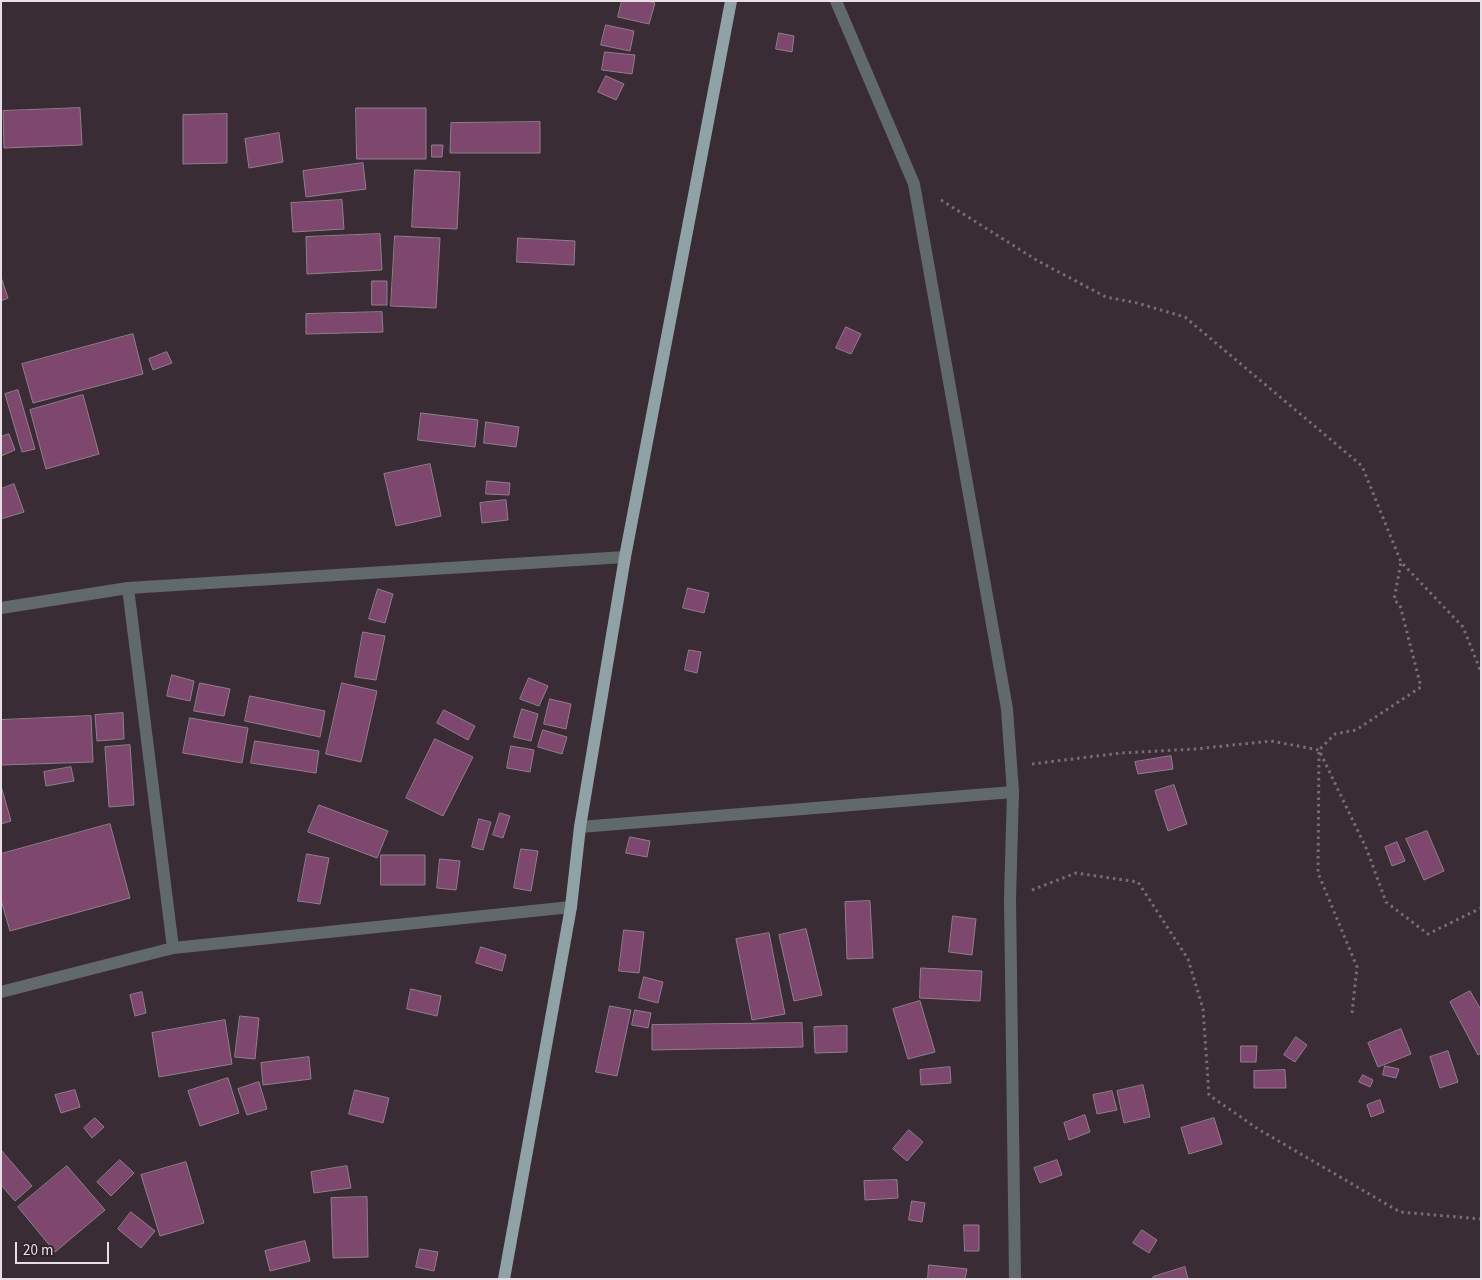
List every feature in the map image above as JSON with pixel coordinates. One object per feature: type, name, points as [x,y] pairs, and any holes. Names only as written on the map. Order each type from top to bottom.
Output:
[{"type":"main road","points":[[504,1279],[571,907],[580,827],[625,557],[731,1]]},
{"type":"street","points":[[836,1],[914,184],[1007,709],[1013,792],[1010,898],[1015,1279]]},
{"type":"street","points":[[1,608],[128,588],[625,557]]},
{"type":"street","points":[[128,588],[173,948]]},
{"type":"street","points":[[580,827],[1013,792]]},
{"type":"street","points":[[1,992],[173,948],[571,907]]},
{"type":"path","points":[[914,184],[1038,261],[1106,297],[1185,316],[1362,466],[1401,562],[1464,627],[1481,672]]},
{"type":"path","points":[[1352,1013],[1357,967],[1318,873],[1319,750],[1336,734],[1356,730],[1421,687],[1400,605],[1394,600],[1401,562]]},
{"type":"path","points":[[1011,767],[1121,753],[1195,749],[1271,741],[1319,750]]},
{"type":"path","points":[[1319,750],[1367,850],[1386,902],[1428,934],[1481,908]]},
{"type":"path","points":[[1010,898],[1076,873],[1138,882],[1188,959],[1203,1009],[1209,1095],[1258,1129],[1400,1212],[1481,1219]]},
{"type":"building","points":[[622,1],[647,1],[655,3],[649,24],[618,17]]},
{"type":"building","points":[[606,25],[634,31],[630,51],[601,45]]},
{"type":"building","points":[[779,33],[794,36],[792,52],[776,49]]},
{"type":"building","points":[[605,52],[635,55],[632,74],[602,70]]},
{"type":"building","points":[[606,76],[624,84],[616,100],[598,92]]},
{"type":"building","points":[[80,108],[82,145],[4,148],[3,111]]},
{"type":"building","points":[[356,108],[426,108],[426,159],[357,159]]},
{"type":"building","points":[[227,114],[227,163],[183,164],[183,115]]},
{"type":"building","points":[[540,122],[540,153],[450,153],[451,123]]},
{"type":"building","points":[[279,133],[283,162],[249,168],[245,139]]},
{"type":"building","points":[[432,145],[443,145],[442,157],[432,157]]},
{"type":"building","points":[[363,163],[366,189],[306,197],[303,171]]},
{"type":"building","points":[[415,170],[460,172],[457,229],[412,227]]},
{"type":"building","points":[[342,200],[344,229],[293,232],[291,203]]},
{"type":"building","points":[[380,234],[382,270],[307,274],[306,237]]},
{"type":"building","points":[[395,236],[440,238],[436,308],[391,306]]},
{"type":"building","points":[[518,238],[575,241],[574,265],[517,262]]},
{"type":"building","points":[[1,277],[8,298],[1,301]]},
{"type":"building","points":[[372,281],[387,281],[387,305],[372,305]]},
{"type":"building","points":[[382,312],[383,332],[306,334],[306,314]]},
{"type":"building","points":[[846,327],[861,334],[851,354],[836,348]]},
{"type":"building","points":[[133,334],[143,374],[33,403],[22,364]]},
{"type":"building","points":[[167,352],[172,363],[153,370],[149,359]]},
{"type":"building","points":[[18,390],[35,449],[22,452],[5,394]]},
{"type":"building","points":[[83,395],[99,454],[46,469],[30,410]]},
{"type":"building","points":[[421,413],[478,420],[475,447],[418,440]]},
{"type":"building","points":[[486,422],[519,427],[516,447],[484,443]]},
{"type":"building","points":[[9,434],[15,450],[1,456],[1,437]]},
{"type":"building","points":[[430,464],[441,516],[396,526],[384,474]]},
{"type":"building","points":[[487,481],[510,483],[509,495],[486,494]]},
{"type":"building","points":[[14,484],[24,512],[1,519],[1,489]]},
{"type":"building","points":[[506,500],[508,520],[482,523],[480,503]]},
{"type":"building","points":[[688,588],[709,593],[704,613],[683,608]]},
{"type":"building","points":[[378,589],[393,594],[385,623],[369,619]]},
{"type":"building","points":[[363,632],[385,636],[376,680],[355,677]]},
{"type":"building","points":[[689,650],[701,652],[697,673],[685,670]]},
{"type":"building","points":[[172,675],[194,681],[190,701],[167,696]]},
{"type":"building","points":[[529,678],[548,686],[539,706],[520,699]]},
{"type":"building","points":[[200,683],[230,689],[224,716],[194,711]]},
{"type":"building","points":[[342,683],[377,691],[361,762],[326,754]]},
{"type":"building","points":[[250,696],[325,711],[320,737],[245,721]]},
{"type":"building","points":[[550,699],[571,704],[566,729],[544,724]]},
{"type":"building","points":[[522,709],[538,714],[531,741],[514,737]]},
{"type":"building","points":[[444,710],[475,726],[468,740],[437,723]]},
{"type":"building","points":[[123,713],[124,739],[97,741],[95,715]]},
{"type":"building","points":[[91,716],[93,762],[1,765],[1,720]]},
{"type":"building","points":[[190,718],[248,728],[242,763],[183,753]]},
{"type":"building","points":[[543,730],[567,737],[562,754],[538,747]]},
{"type":"building","points":[[435,739],[473,757],[443,816],[406,798]]},
{"type":"building","points":[[255,741],[319,751],[316,773],[251,763]]},
{"type":"building","points":[[130,745],[134,805],[109,807],[105,747]]},
{"type":"building","points":[[511,746],[534,750],[530,772],[507,768]]},
{"type":"building","points":[[1171,756],[1173,769],[1138,774],[1135,762]]},
{"type":"building","points":[[71,767],[74,781],[46,786],[44,772]]},
{"type":"building","points":[[1174,785],[1187,824],[1168,831],[1155,791]]},
{"type":"building","points":[[1,786],[11,821],[1,824]]},
{"type":"building","points":[[319,805],[388,831],[377,858],[308,832]]},
{"type":"building","points":[[500,813],[510,816],[503,838],[493,835]]},
{"type":"building","points":[[479,819],[491,822],[483,850],[472,847]]},
{"type":"building","points":[[110,824],[130,898],[10,931],[1,900],[1,854]]},
{"type":"building","points":[[1427,831],[1444,871],[1424,880],[1406,839]]},
{"type":"building","points":[[630,837],[650,841],[647,857],[626,853]]},
{"type":"building","points":[[1397,842],[1405,861],[1392,866],[1385,847]]},
{"type":"building","points":[[521,849],[538,851],[531,891],[514,888]]},
{"type":"building","points":[[307,854],[329,858],[320,904],[298,901]]},
{"type":"building","points":[[381,855],[425,855],[425,885],[381,885]]},
{"type":"building","points":[[440,859],[460,861],[456,890],[437,888]]},
{"type":"building","points":[[870,901],[873,958],[847,959],[845,902]]},
{"type":"building","points":[[953,916],[976,919],[972,955],[949,952]]},
{"type":"building","points":[[806,929],[822,995],[794,1001],[779,935]]},
{"type":"building","points":[[624,930],[644,932],[639,973],[619,971]]},
{"type":"building","points":[[769,933],[785,1014],[752,1020],[736,939]]},
{"type":"building","points":[[481,947],[506,955],[502,971],[476,963]]},
{"type":"building","points":[[921,968],[982,971],[980,1001],[920,998]]},
{"type":"building","points":[[644,977],[663,982],[658,1003],[639,998]]},
{"type":"building","points":[[411,989],[441,996],[437,1016],[407,1009]]},
{"type":"building","points":[[1470,991],[1481,1010],[1481,1053],[1478,1055],[1450,1002]]},
{"type":"building","points":[[142,992],[146,1013],[135,1016],[130,995]]},
{"type":"building","points":[[920,1001],[935,1052],[908,1059],[893,1009]]},
{"type":"building","points":[[610,1006],[631,1010],[617,1076],[596,1072]]},
{"type":"building","points":[[635,1010],[651,1013],[648,1028],[632,1025]]},
{"type":"building","points":[[240,1016],[259,1018],[255,1059],[235,1057]]},
{"type":"building","points":[[225,1020],[232,1064],[159,1077],[152,1033]]},
{"type":"building","points":[[802,1023],[803,1047],[652,1050],[652,1025]]},
{"type":"building","points":[[847,1026],[847,1052],[815,1053],[814,1027]]},
{"type":"building","points":[[1401,1029],[1411,1054],[1378,1067],[1368,1043]]},
{"type":"building","points":[[1296,1037],[1307,1045],[1295,1062],[1284,1055]]},
{"type":"building","points":[[1241,1046],[1257,1046],[1256,1062],[1241,1062]]},
{"type":"building","points":[[1448,1051],[1458,1082],[1440,1088],[1430,1057]]},
{"type":"building","points":[[309,1057],[311,1079],[263,1085],[261,1063]]},
{"type":"building","points":[[1385,1066],[1399,1069],[1396,1078],[1383,1075]]},
{"type":"building","points":[[950,1067],[951,1083],[921,1085],[920,1070]]},
{"type":"building","points":[[1285,1070],[1286,1088],[1254,1088],[1254,1071]]},
{"type":"building","points":[[1363,1075],[1373,1080],[1370,1087],[1359,1082]]},
{"type":"building","points":[[228,1078],[239,1113],[200,1126],[188,1091]]},
{"type":"building","points":[[259,1082],[267,1109],[247,1115],[238,1089]]},
{"type":"building","points":[[1143,1085],[1150,1117],[1124,1123],[1117,1091]]},
{"type":"building","points":[[75,1090],[80,1107],[61,1113],[55,1095]]},
{"type":"building","points":[[355,1090],[389,1098],[383,1123],[349,1114]]},
{"type":"building","points":[[1112,1091],[1117,1110],[1097,1114],[1093,1095]]},
{"type":"building","points":[[1380,1100],[1384,1112],[1371,1117],[1367,1105]]},
{"type":"building","points":[[1085,1115],[1090,1132],[1069,1140],[1064,1123]]},
{"type":"building","points":[[95,1118],[104,1127],[92,1138],[84,1128]]},
{"type":"building","points":[[1214,1118],[1222,1144],[1189,1154],[1181,1128]]},
{"type":"building","points":[[909,1130],[923,1142],[907,1161],[893,1149]]},
{"type":"building","points":[[1,1150],[32,1186],[15,1201],[1,1185]]},
{"type":"building","points":[[120,1160],[134,1173],[111,1196],[97,1182]]},
{"type":"building","points":[[1057,1160],[1062,1175],[1040,1183],[1034,1168]]},
{"type":"building","points":[[186,1162],[204,1223],[160,1236],[141,1175]]},
{"type":"building","points":[[67,1166],[105,1210],[55,1252],[18,1207]]},
{"type":"building","points":[[347,1166],[351,1188],[314,1193],[311,1172]]},
{"type":"building","points":[[897,1180],[898,1198],[865,1200],[864,1181]]},
{"type":"building","points":[[367,1197],[368,1257],[333,1258],[331,1198]]},
{"type":"building","points":[[912,1201],[925,1203],[922,1222],[909,1220]]},
{"type":"building","points":[[131,1212],[155,1231],[141,1248],[118,1229]]},
{"type":"building","points":[[964,1225],[979,1225],[979,1251],[965,1251]]},
{"type":"building","points":[[1142,1230],[1157,1240],[1149,1253],[1133,1243]]},
{"type":"building","points":[[305,1241],[310,1261],[270,1271],[265,1251]]},
{"type":"building","points":[[420,1249],[438,1252],[434,1271],[416,1267]]},
{"type":"building","points":[[929,1265],[967,1269],[965,1279],[928,1279]]},
{"type":"building","points":[[1185,1267],[1188,1279],[1153,1279],[1153,1277]]}]
